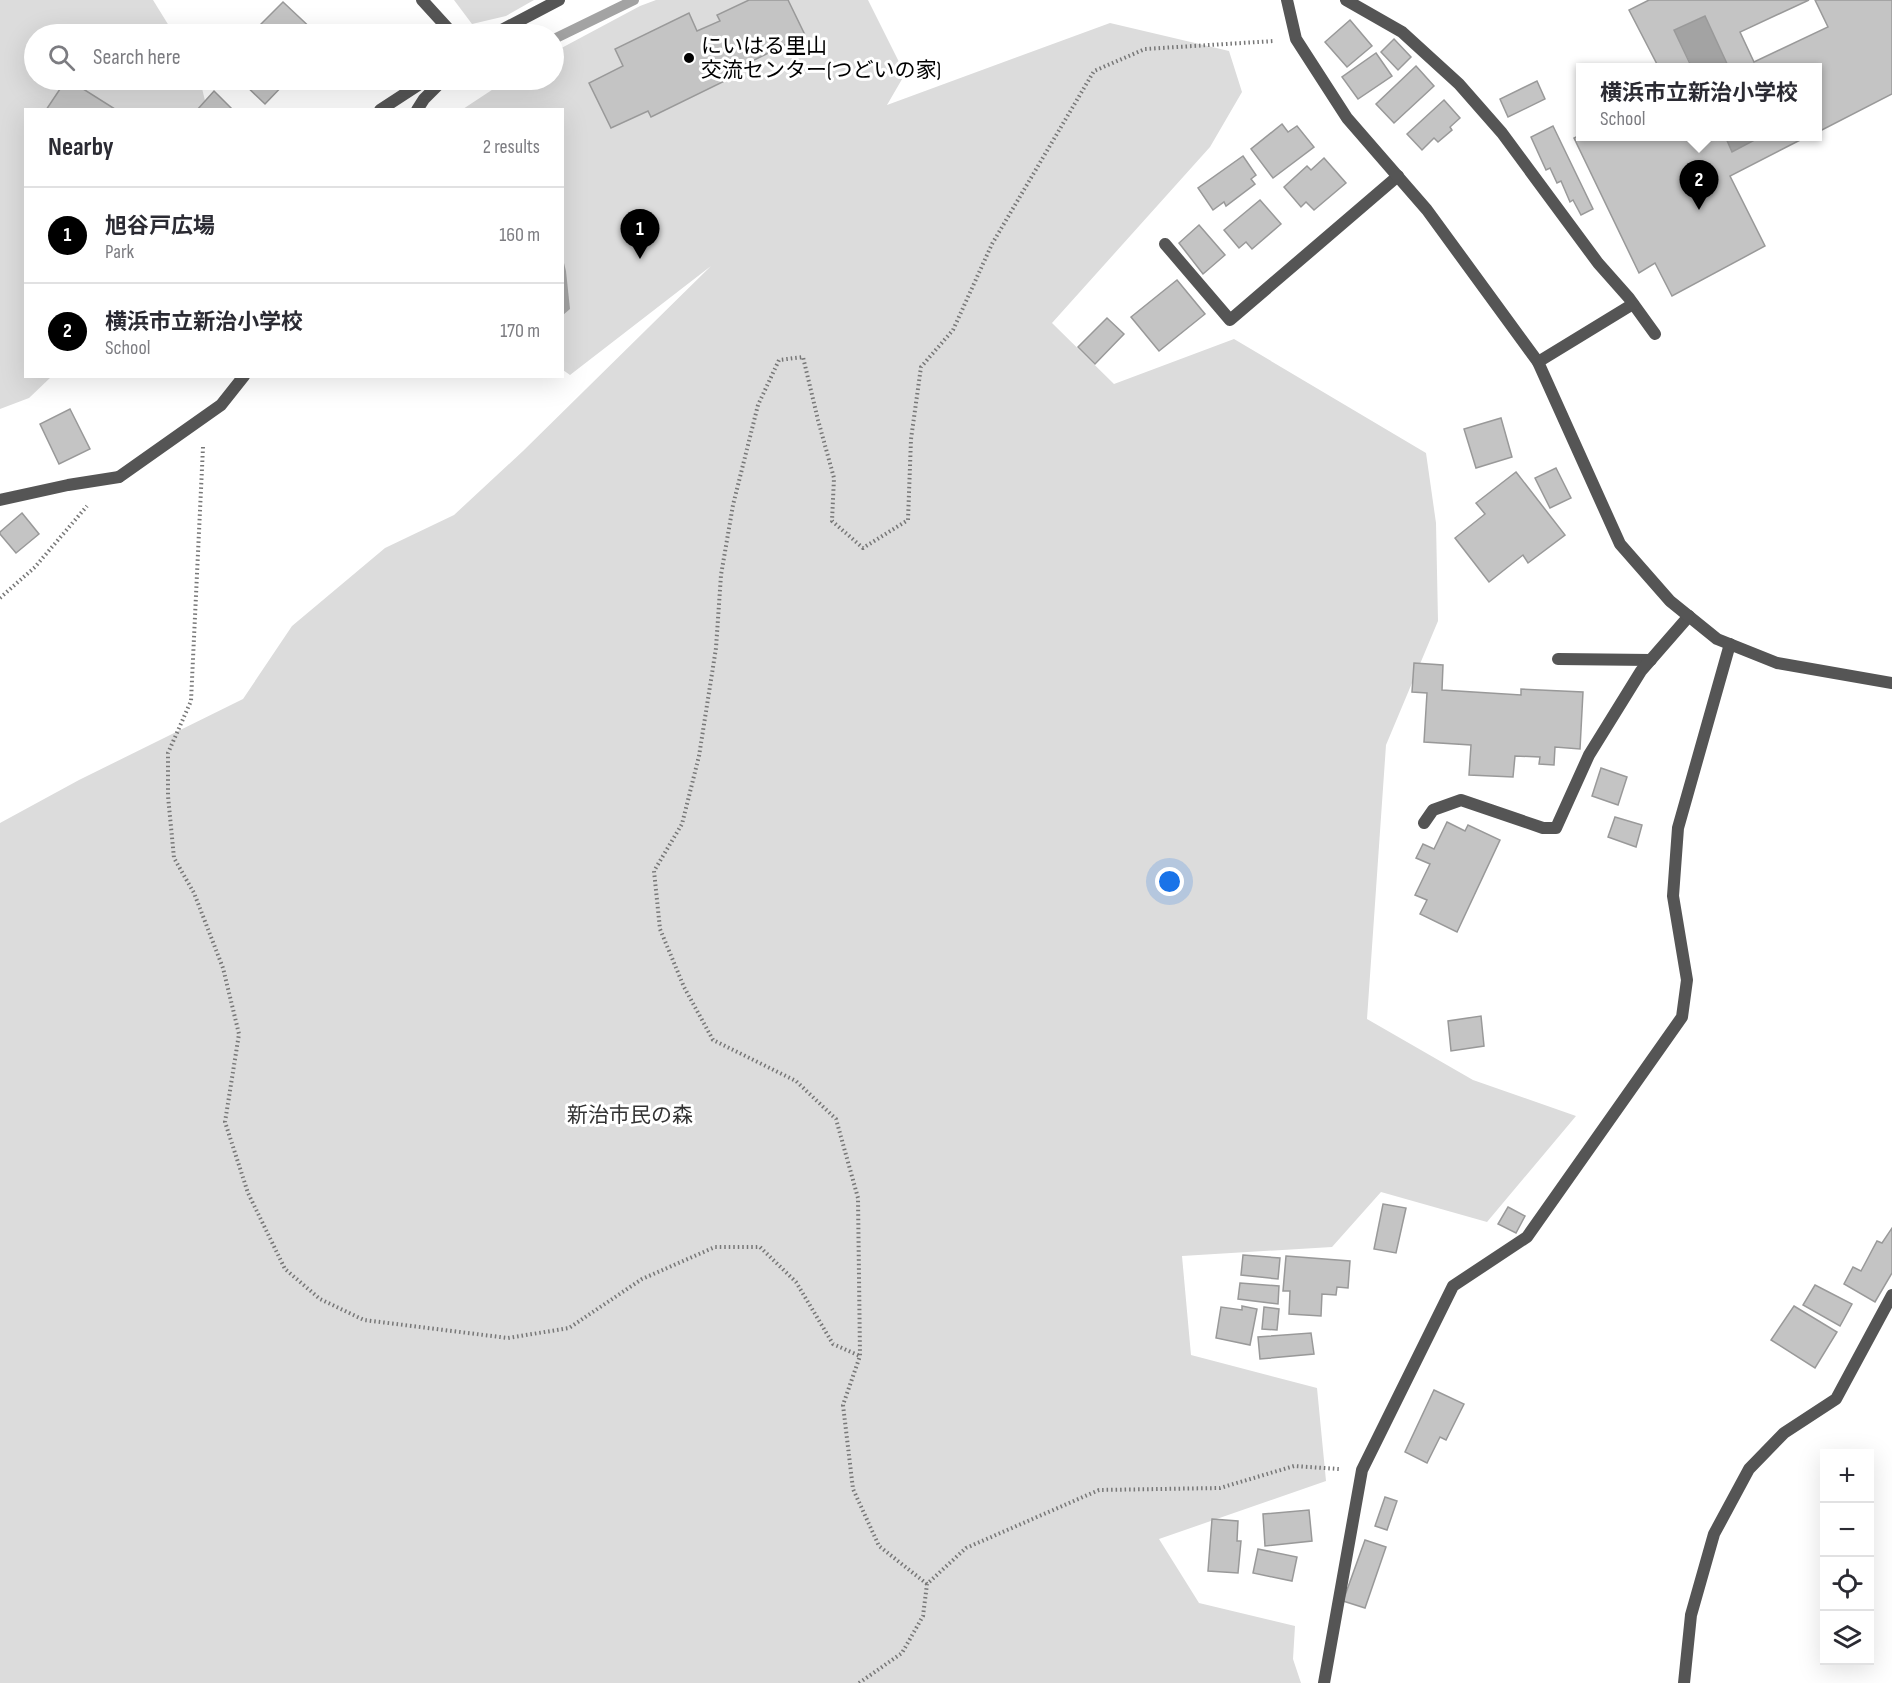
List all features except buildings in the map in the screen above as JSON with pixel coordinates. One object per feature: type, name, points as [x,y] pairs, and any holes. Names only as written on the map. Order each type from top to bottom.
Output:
[{"type":"street","points":[[422,0],[444,24]]},
{"type":"street","points":[[513,24],[559,0]]},
{"type":"street","points":[[1287,0],[1296,39],[1347,118],[1427,210],[1538,362],[1620,544],[1670,601],[1717,639],[1777,663],[1892,683]]},
{"type":"street","points":[[1346,0],[1402,32],[1459,84],[1502,133],[1598,263],[1655,334]]},
{"type":"street","points":[[383,108],[411,90]]},
{"type":"street","points":[[418,108],[433,90]]},
{"type":"street","points":[[1165,244],[1230,320],[1398,176]]},
{"type":"street","points":[[1538,362],[1633,304]]},
{"type":"street","points":[[0,500],[115,477],[221,405],[242,378]]},
{"type":"street","points":[[1424,823],[1433,810],[1461,800],[1543,828],[1556,828],[1588,755],[1641,671],[1689,616]]},
{"type":"street","points":[[1324,1683],[1362,1470],[1453,1286],[1527,1237],[1682,1017],[1687,980],[1673,896],[1678,828],[1730,644]]},
{"type":"street","points":[[1558,659],[1651,660]]},
{"type":"street","points":[[1684,1683],[1691,1615],[1714,1534],[1749,1469],[1784,1433],[1836,1399],[1892,1295]]},
{"type":"path","points":[[927,1584],[879,1545],[853,1489],[843,1405],[860,1356],[858,1198],[836,1119],[796,1081],[712,1040],[684,987],[660,929],[654,871],[682,824],[699,756],[716,648],[721,575],[733,505],[758,405],[779,360],[804,357],[834,478],[832,521],[863,548],[908,520],[911,439],[921,367],[953,330],[992,244],[1094,71],[1145,49],[1296,39]]},
{"type":"path","points":[[205,417],[191,701],[168,753],[168,796],[174,858],[194,893],[223,968],[239,1034],[225,1122],[248,1194],[285,1269],[320,1299],[363,1320],[508,1338],[569,1328],[642,1280],[715,1247],[760,1247],[796,1282],[833,1344],[860,1356]]},
{"type":"path","points":[[0,598],[35,567],[115,477]]},
{"type":"path","points":[[859,1683],[902,1653],[923,1616],[927,1584],[966,1548],[1029,1519],[1099,1490],[1220,1488],[1294,1466],[1362,1470]]},
{"type":"green space","points":[[0,0],[153,0],[168,24],[24,24],[24,90],[202,90],[207,108],[24,108],[24,378],[50,378],[29,398],[0,409]]},
{"type":"green space","points":[[454,0],[534,0],[506,16],[472,24]]},
{"type":"green space","name":"新治市民の森","points":[[656,0],[868,0],[905,74],[887,105],[1110,23],[1229,51],[1242,92],[1210,147],[1052,323],[1114,384],[1234,339],[1426,453],[1436,523],[1438,621],[1386,745],[1367,1019],[1473,1080],[1576,1116],[1487,1222],[1381,1192],[1332,1247],[1182,1256],[1191,1355],[1317,1388],[1326,1481],[1159,1539],[1199,1603],[1295,1626],[1293,1659],[1301,1683],[0,1683],[0,823],[79,780],[243,699],[292,626],[385,548],[454,515],[523,451],[711,266],[570,375],[564,371],[564,108],[465,108],[492,90],[564,90],[564,47],[640,6]]},
{"type":"shaded area","points":[[1705,16],[1727,63],[1690,63],[1674,30]]},
{"type":"shaded area","points":[[1727,141],[1753,141],[1732,152]]},
{"type":"shaded area","points":[[564,263],[566,271],[570,309],[564,314]]},
{"type":"waterway","points":[[564,34],[634,0]]},
{"type":"place","name":"にいはる里山 交流センター(つどいの家)","points":[[689,58]]},
{"type":"place","name":"横浜市立新治小学校","points":[[1699,210]]},
{"type":"place","name":"旭谷戸広場","points":[[640,259]]}]
